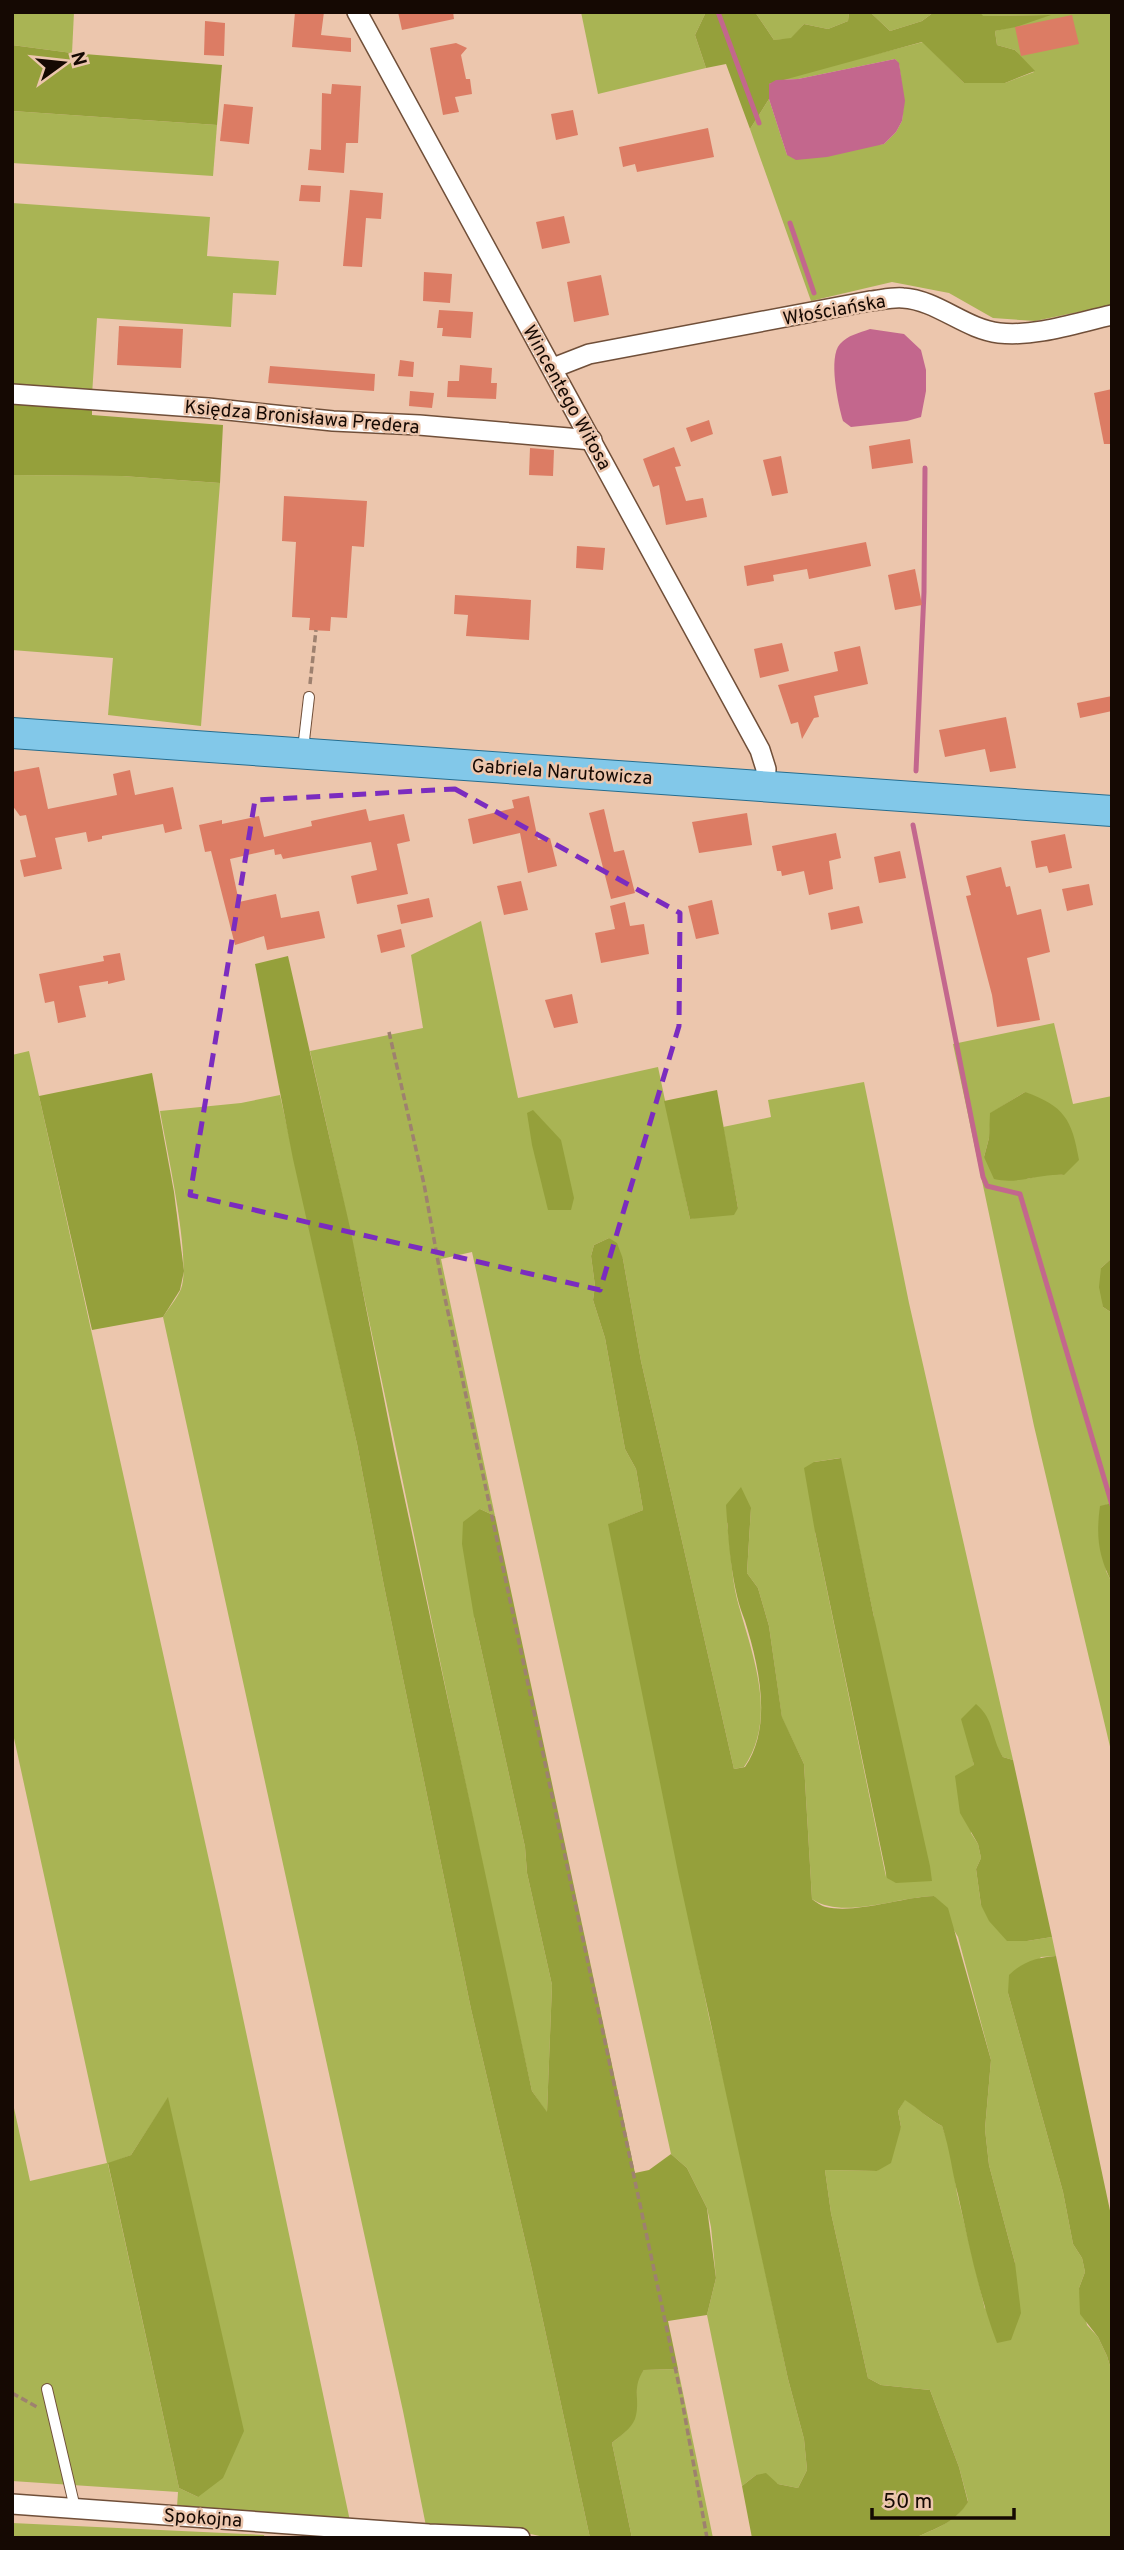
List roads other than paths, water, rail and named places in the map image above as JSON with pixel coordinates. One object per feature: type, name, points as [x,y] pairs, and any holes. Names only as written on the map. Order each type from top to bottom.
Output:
[{"type":"main road","name":"Gabriela Narutowicza","points":[[12,733],[1112,811]]},
{"type":"street","name":"Wincentego Witosa","points":[[357,12],[760,750],[766,769],[765,786]]},
{"type":"street","name":"Włościańska","points":[[553,368],[589,355],[870,301],[903,298],[925,303],[973,326],[998,333],[1024,333],[1112,316]]},
{"type":"street","name":"Księdza Bronisława Predera","points":[[12,394],[592,440]]},
{"type":"street","name":"Spokojna","points":[[12,2504],[520,2538]]},
{"type":"lane","points":[[302,753],[309,697]]},
{"type":"lane","points":[[47,2389],[75,2508]]},
{"type":"waterway","points":[[718,12],[759,123]]},
{"type":"waterway","points":[[790,223],[814,293]]},
{"type":"waterway","points":[[916,771],[924,592],[925,468]]},
{"type":"waterway","points":[[913,825],[983,1177],[987,1186],[1020,1194],[1112,1505]]}]
